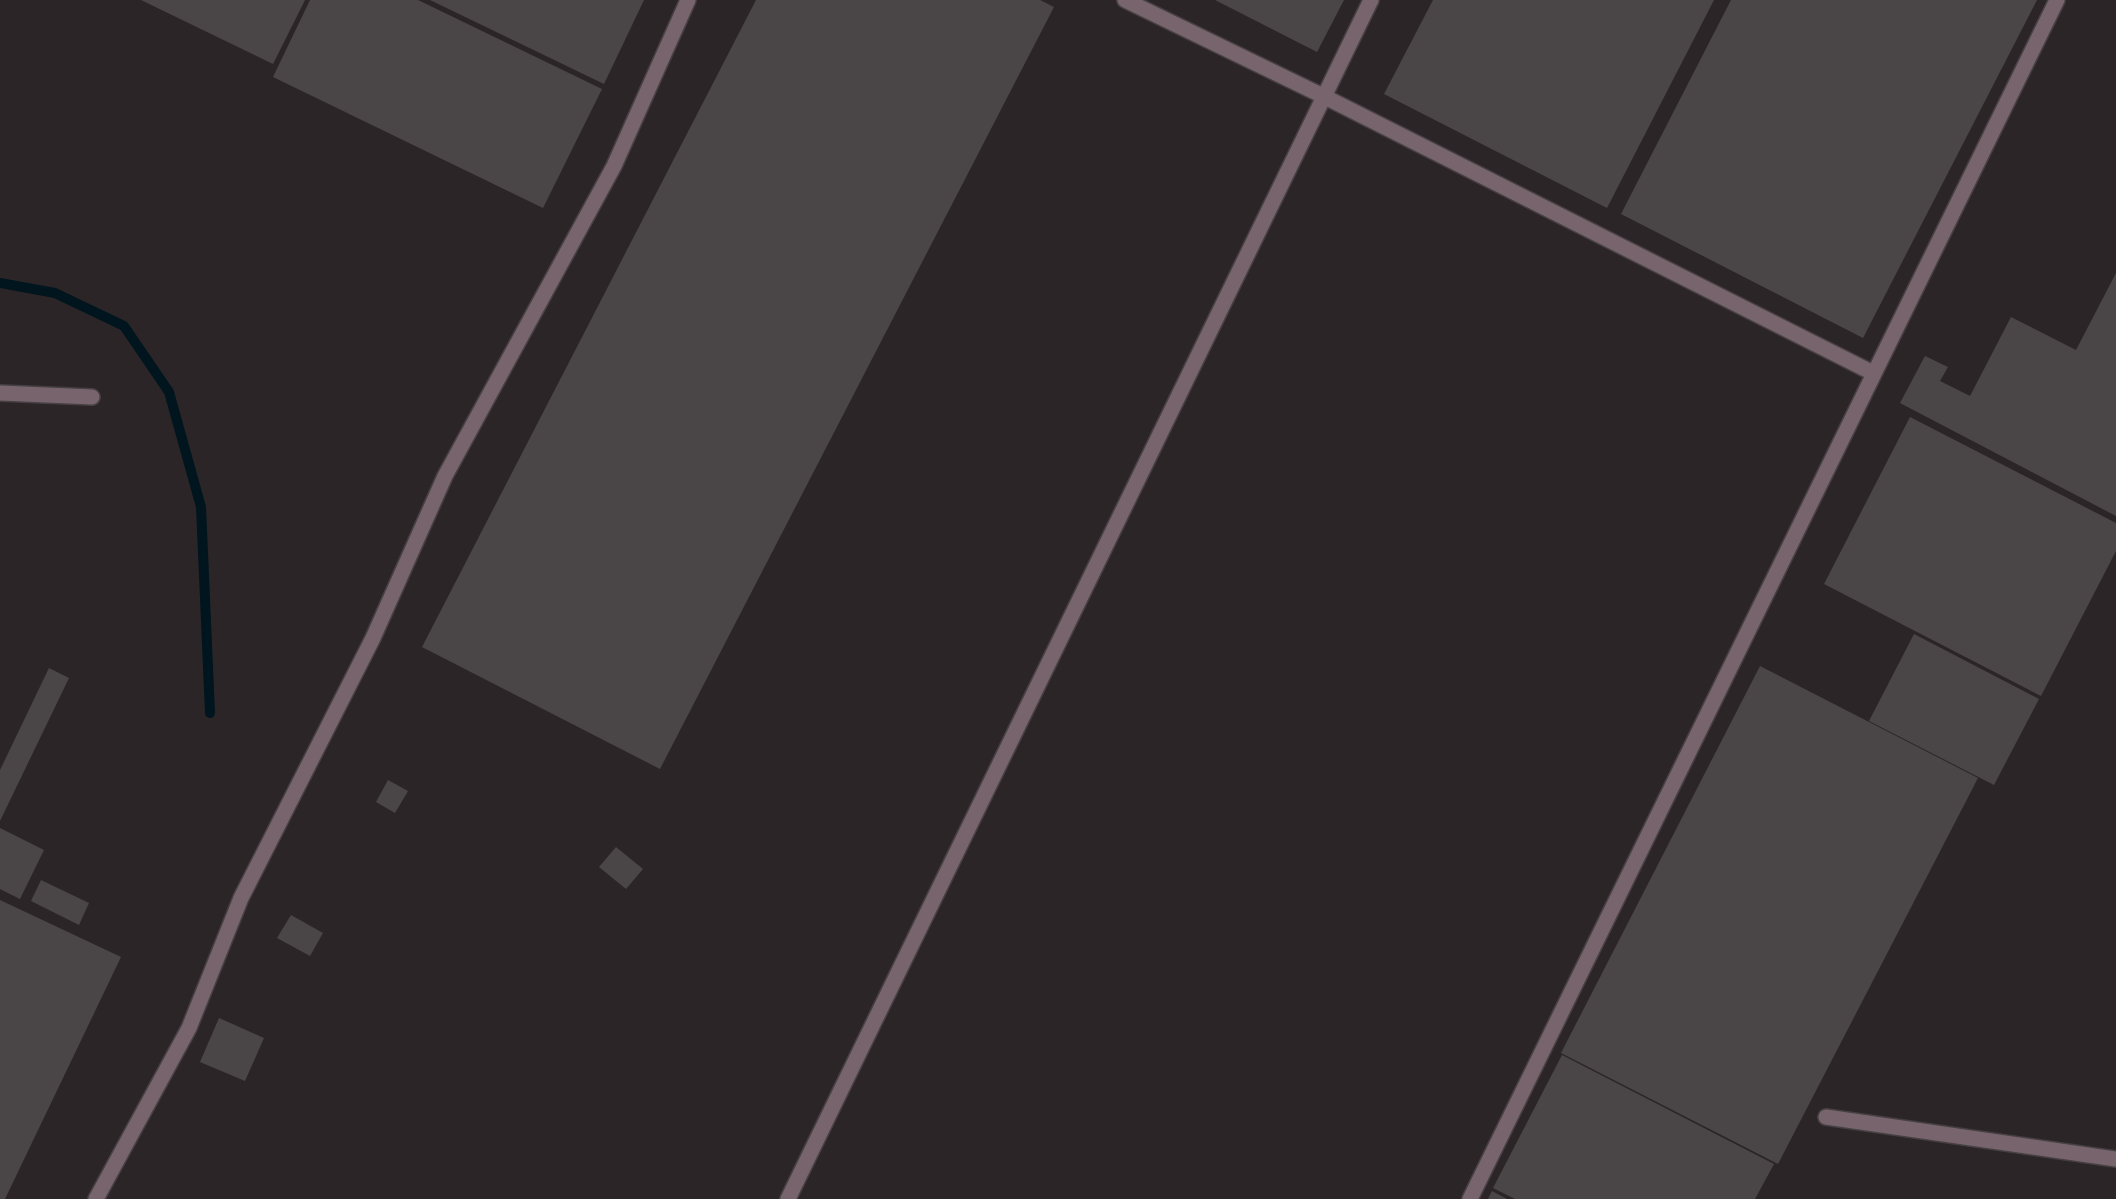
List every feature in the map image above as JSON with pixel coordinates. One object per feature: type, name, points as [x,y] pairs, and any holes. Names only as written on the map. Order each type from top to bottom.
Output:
[{"type":"lane","points":[[96,1199],[189,1028],[241,898],[373,638],[445,476],[614,166],[688,0]]},
{"type":"lane","points":[[1125,0],[1323,96],[1873,373]]},
{"type":"lane","points":[[788,1199],[1371,0]]},
{"type":"lane","points":[[1470,1199],[2057,0]]},
{"type":"lane","points":[[0,393],[92,397]]},
{"type":"lane","points":[[1826,1117],[2116,1159]]},
{"type":"building","points":[[141,0],[305,0],[273,64]]},
{"type":"building","points":[[310,0],[418,0],[602,89],[543,208],[273,77]]},
{"type":"building","points":[[430,0],[644,0],[604,84]]},
{"type":"building","points":[[756,0],[1040,0],[1054,7],[660,769],[422,647]]},
{"type":"building","points":[[1215,0],[1344,0],[1317,52]]},
{"type":"building","points":[[1433,0],[1714,0],[1607,208],[1384,94]]},
{"type":"building","points":[[1731,0],[2037,0],[1863,338],[1621,214]]},
{"type":"building","points":[[2116,273],[2116,516],[1900,403],[1925,356],[1948,367],[1940,381],[1970,396],[2011,317],[2076,350]]},
{"type":"building","points":[[1910,417],[2116,523],[2116,551],[2041,696],[1824,584]]},
{"type":"building","points":[[1914,634],[2039,699],[1994,785],[1869,721]]},
{"type":"building","points":[[1760,666],[1978,778],[1778,1164],[1561,1053]]},
{"type":"building","points":[[49,668],[69,678],[0,821],[0,770]]},
{"type":"building","points":[[388,780],[408,791],[395,813],[376,802]]},
{"type":"building","points":[[0,828],[44,850],[20,899],[0,889]]},
{"type":"building","points":[[616,847],[643,869],[626,889],[599,867]]},
{"type":"building","points":[[41,880],[89,903],[79,925],[31,901]]},
{"type":"building","points":[[0,900],[121,957],[5,1199],[0,1199]]},
{"type":"building","points":[[291,915],[323,933],[310,956],[277,938]]},
{"type":"building","points":[[219,1018],[264,1038],[245,1081],[200,1062]]},
{"type":"building","points":[[1562,1055],[1774,1164],[1755,1199],[1515,1199],[1493,1188]]},
{"type":"building","points":[[1492,1191],[1507,1199],[1488,1199]]},
{"type":"waterway","points":[[0,283],[55,293],[124,326],[169,392],[201,507],[210,713]]}]
